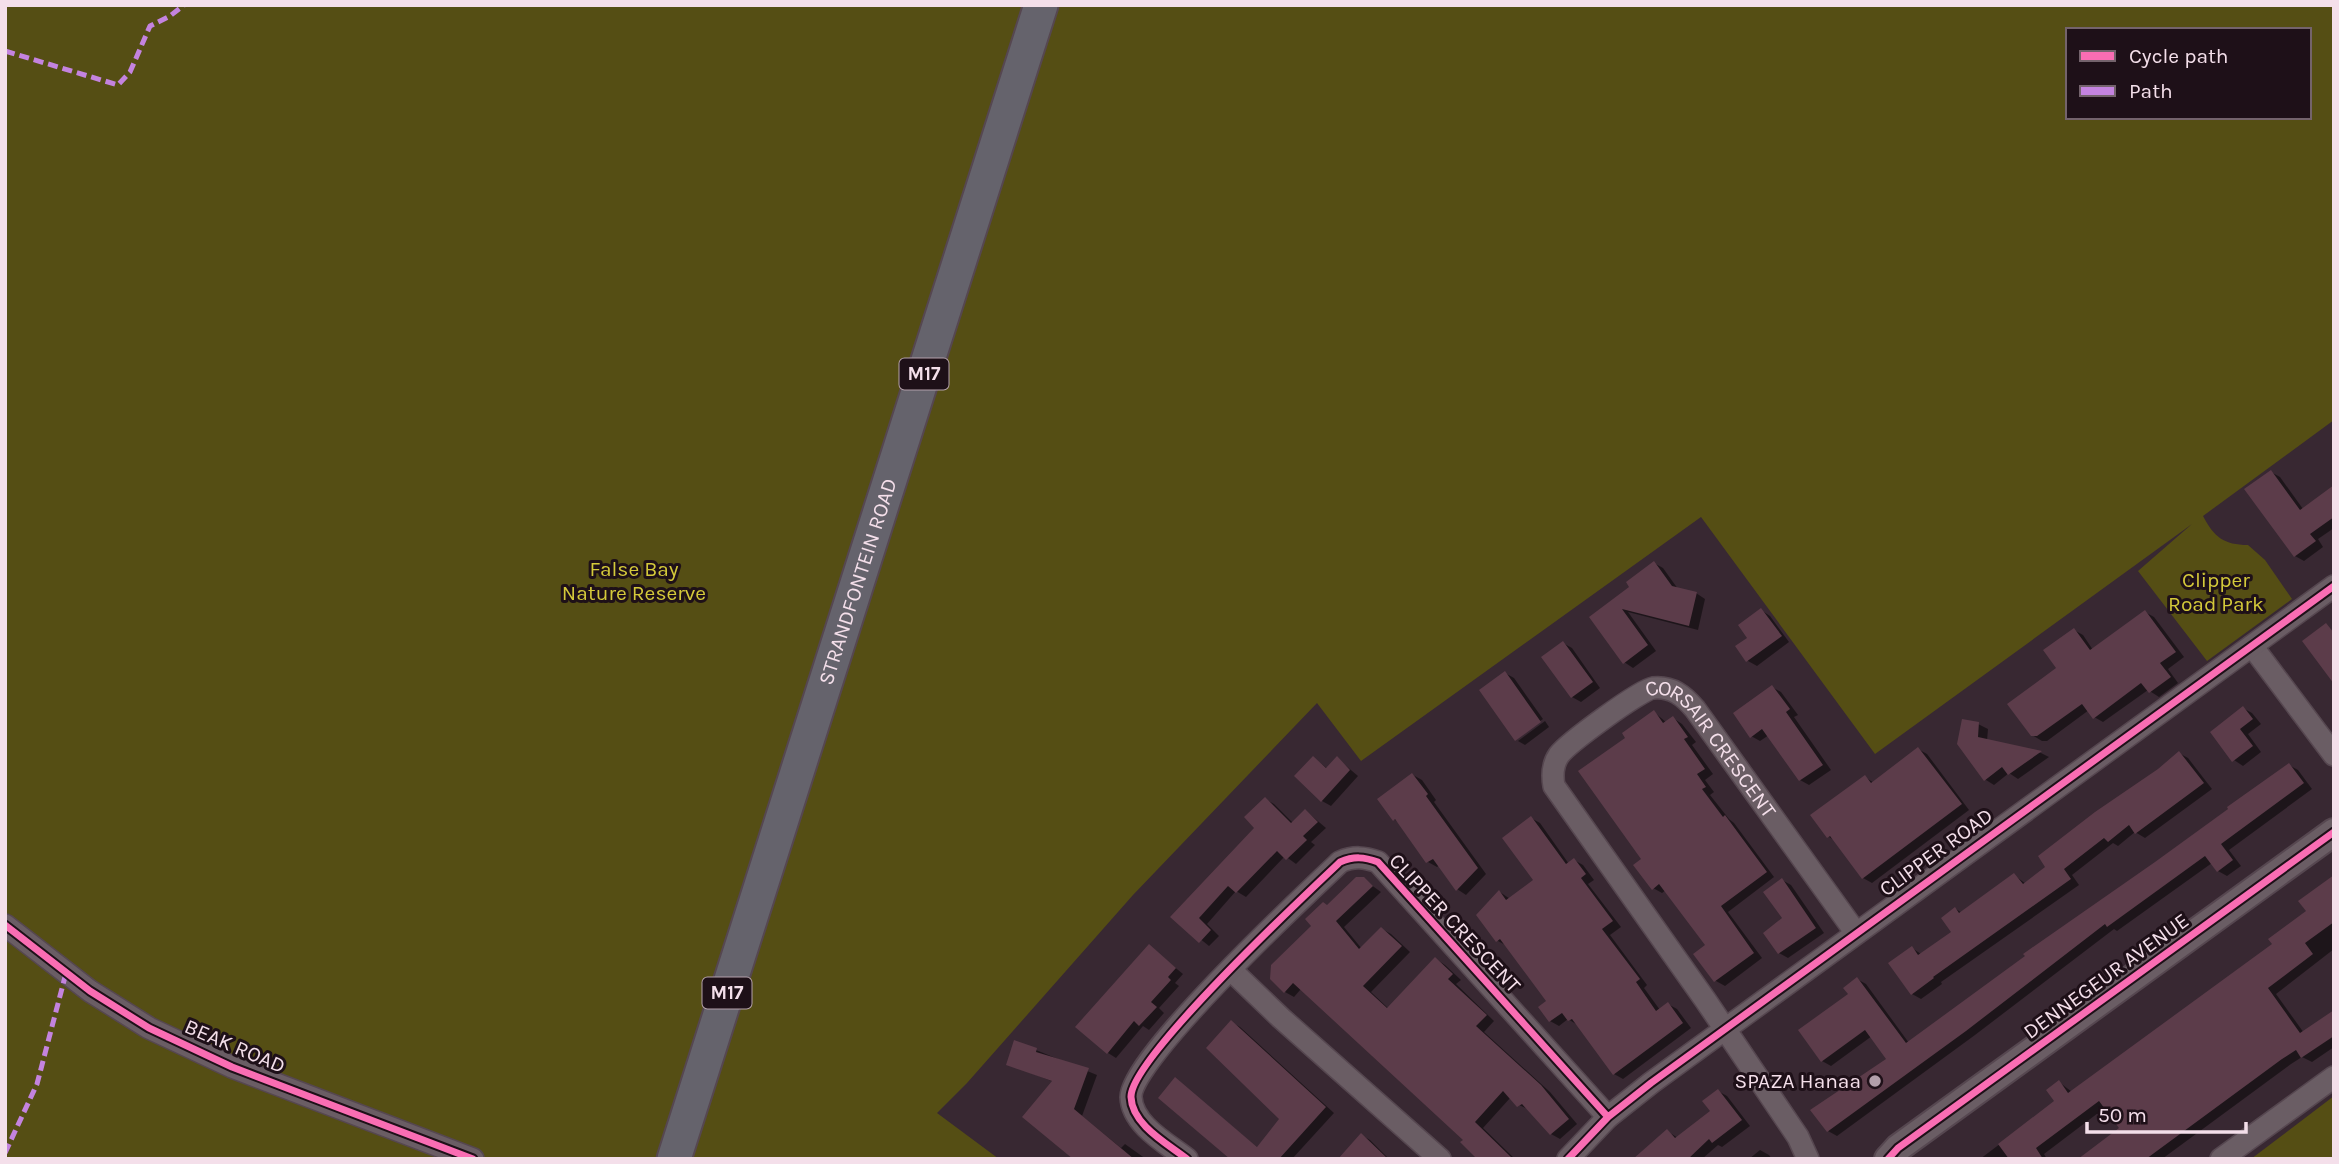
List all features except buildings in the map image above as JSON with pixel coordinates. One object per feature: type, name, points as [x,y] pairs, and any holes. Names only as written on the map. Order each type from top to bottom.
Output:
[{"type":"main road","name":"STRANDFONTEIN ROAD","points":[[674,1159],[1041,5]]},
{"type":"street","name":"CLIPPER ROAD","points":[[1569,1159],[1608,1116],[1724,1029],[2334,586]]},
{"type":"street","points":[[2252,646],[2334,755]]},
{"type":"street","name":"CORSAIR CRESCENT","points":[[1798,1137],[1554,786],[1554,765],[1568,745],[1644,691],[1662,688],[1675,691],[1686,698],[1856,933]]},
{"type":"street","name":"DENNEGEUR AVENUE","points":[[1887,1155],[2334,832]]},
{"type":"street","name":"CLIPPER CRESCENT","points":[[1187,1159],[1139,1118],[1133,1107],[1132,1088],[1136,1079],[1192,1008],[1279,919],[1340,862],[1349,858],[1378,862],[1608,1116]]},
{"type":"street","name":"BEAK ROAD","points":[[5,925],[90,991],[149,1028],[232,1067],[473,1159]]},
{"type":"street","points":[[1231,970],[1440,1159]]},
{"type":"street","points":[[2221,1159],[2334,1077]]},
{"type":"street","points":[[1798,1137],[1808,1159]]},
{"type":"street","points":[[1798,1137],[1825,1159]]},
{"type":"green space","name":"False Bay Nature Reserve","points":[[5,5],[2334,5],[2334,420],[2203,516],[2221,538],[2248,545],[2265,560],[2292,599],[2207,661],[2138,571],[2192,524],[1875,754],[1701,517],[1361,761],[1317,703],[1133,895],[967,1083],[937,1113],[999,1159],[5,1159]]},
{"type":"green space","points":[[2334,1096],[2334,1159],[2251,1159]]},
{"type":"marked path","points":[[5,51],[118,85],[130,72],[150,26],[184,5]]},
{"type":"marked path","points":[[5,1153],[37,1084],[66,973]]},
{"type":"cycle path","points":[[1568,1159],[1608,1117],[1651,1083],[2334,586]]},
{"type":"cycle path","points":[[1888,1159],[1898,1148],[2334,832]]},
{"type":"cycle path","points":[[1187,1159],[1152,1133],[1138,1116],[1131,1097],[1138,1077],[1187,1015],[1258,941],[1340,862],[1354,858],[1378,862],[1608,1117]]},
{"type":"cycle path","points":[[5,925],[90,991],[149,1028],[232,1067],[473,1159]]},
{"type":"place","name":"SPAZA Hanaa","points":[[1875,1081]]},
{"type":"park label","name":"Clipper Road Park","points":[[2216,592]]}]
